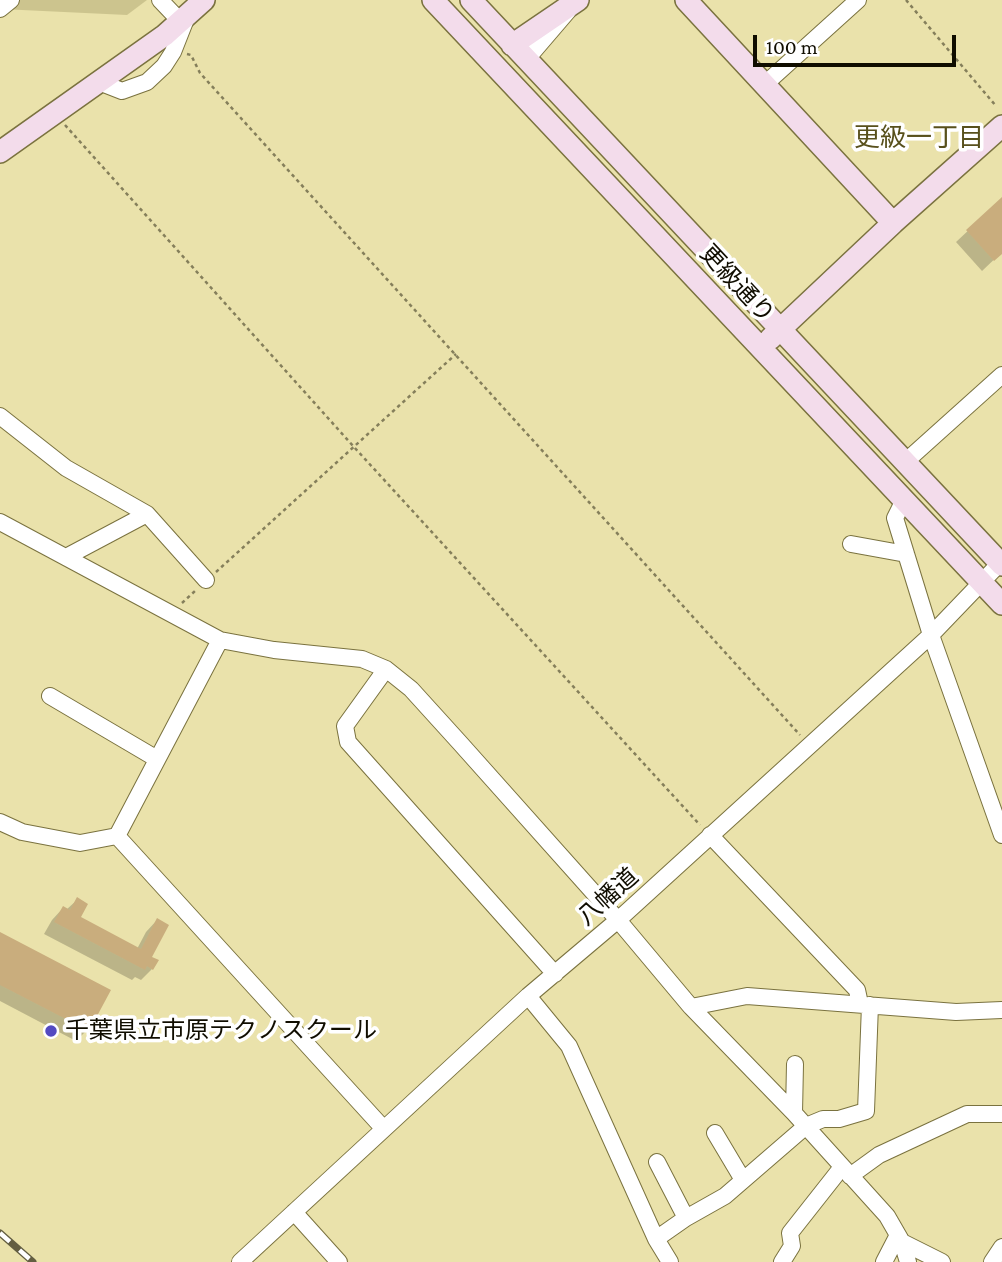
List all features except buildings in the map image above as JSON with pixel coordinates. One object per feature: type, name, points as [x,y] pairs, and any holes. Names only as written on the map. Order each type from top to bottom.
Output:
[{"type":"street","points":[[0,9],[11,0]]},
{"type":"street","points":[[160,0],[184,19]]},
{"type":"street","points":[[0,152],[148,47],[204,0]]},
{"type":"street","name":"更級通り","points":[[433,0],[1002,604]]},
{"type":"street","name":"更級通り","points":[[471,0],[1001,563]]},
{"type":"street","points":[[686,0],[892,223]]},
{"type":"street","points":[[764,85],[858,0]]},
{"type":"street","points":[[519,53],[575,3]]},
{"type":"street","points":[[99,82],[122,91],[147,82],[164,66],[173,52],[184,19]]},
{"type":"street","points":[[148,47],[173,52]]},
{"type":"street","points":[[148,47],[164,66]]},
{"type":"street","points":[[760,348],[892,223],[1002,126]]},
{"type":"street","points":[[904,463],[1002,375]]},
{"type":"street","points":[[0,416],[66,468],[147,514],[206,580]]},
{"type":"street","points":[[904,500],[895,518],[931,635],[1002,835]]},
{"type":"street","points":[[66,557],[147,514]]},
{"type":"street","points":[[0,522],[220,640],[274,650],[362,659],[386,669],[411,689],[618,920],[691,1007],[794,1113],[887,1216],[900,1239],[908,1262]]},
{"type":"street","points":[[851,544],[906,554]]},
{"type":"street","name":"八幡道","points":[[240,1262],[528,996],[618,920],[931,635],[1001,563]]},
{"type":"street","points":[[117,836],[220,640]]},
{"type":"street","points":[[386,669],[345,726],[348,741],[555,974]]},
{"type":"street","points":[[50,696],[157,759]]},
{"type":"street","points":[[0,822],[22,832],[80,843],[117,836]]},
{"type":"street","points":[[656,1239],[686,1218],[726,1196],[806,1126],[823,1119],[839,1119],[866,1111],[865,1005],[857,990],[710,835]]},
{"type":"street","points":[[117,836],[383,1128]]},
{"type":"street","points":[[528,996],[569,1046],[656,1239],[670,1262]]},
{"type":"street","points":[[691,1007],[747,996],[956,1012],[1002,1010]]},
{"type":"street","points":[[794,1113],[795,1064]]},
{"type":"street","points":[[782,1262],[792,1246],[790,1233],[846,1171],[967,1114],[1002,1114]]},
{"type":"street","points":[[715,1133],[743,1180]]},
{"type":"street","points":[[657,1162],[686,1218]]},
{"type":"street","points":[[294,1212],[339,1262]]},
{"type":"street","points":[[884,1262],[900,1239]]},
{"type":"street","points":[[900,1239],[942,1262]]},
{"type":"street","points":[[992,1262],[1002,1247]]},
{"type":"path","points":[[906,0],[996,106]]},
{"type":"path","points":[[197,66],[200,73],[809,745]]},
{"type":"path","points":[[55,113],[354,447],[710,835]]},
{"type":"path","points":[[172,612],[456,354]]},
{"type":"shaded area","points":[[11,0],[147,0],[127,15],[1,9]]},
{"type":"railway","points":[[0,1233],[33,1262]]},
{"type":"place","name":"千葉県立市原テクノスクール","points":[[51,1031]]},
{"type":"district","name":"更級一丁目","points":[[919,138]]}]
